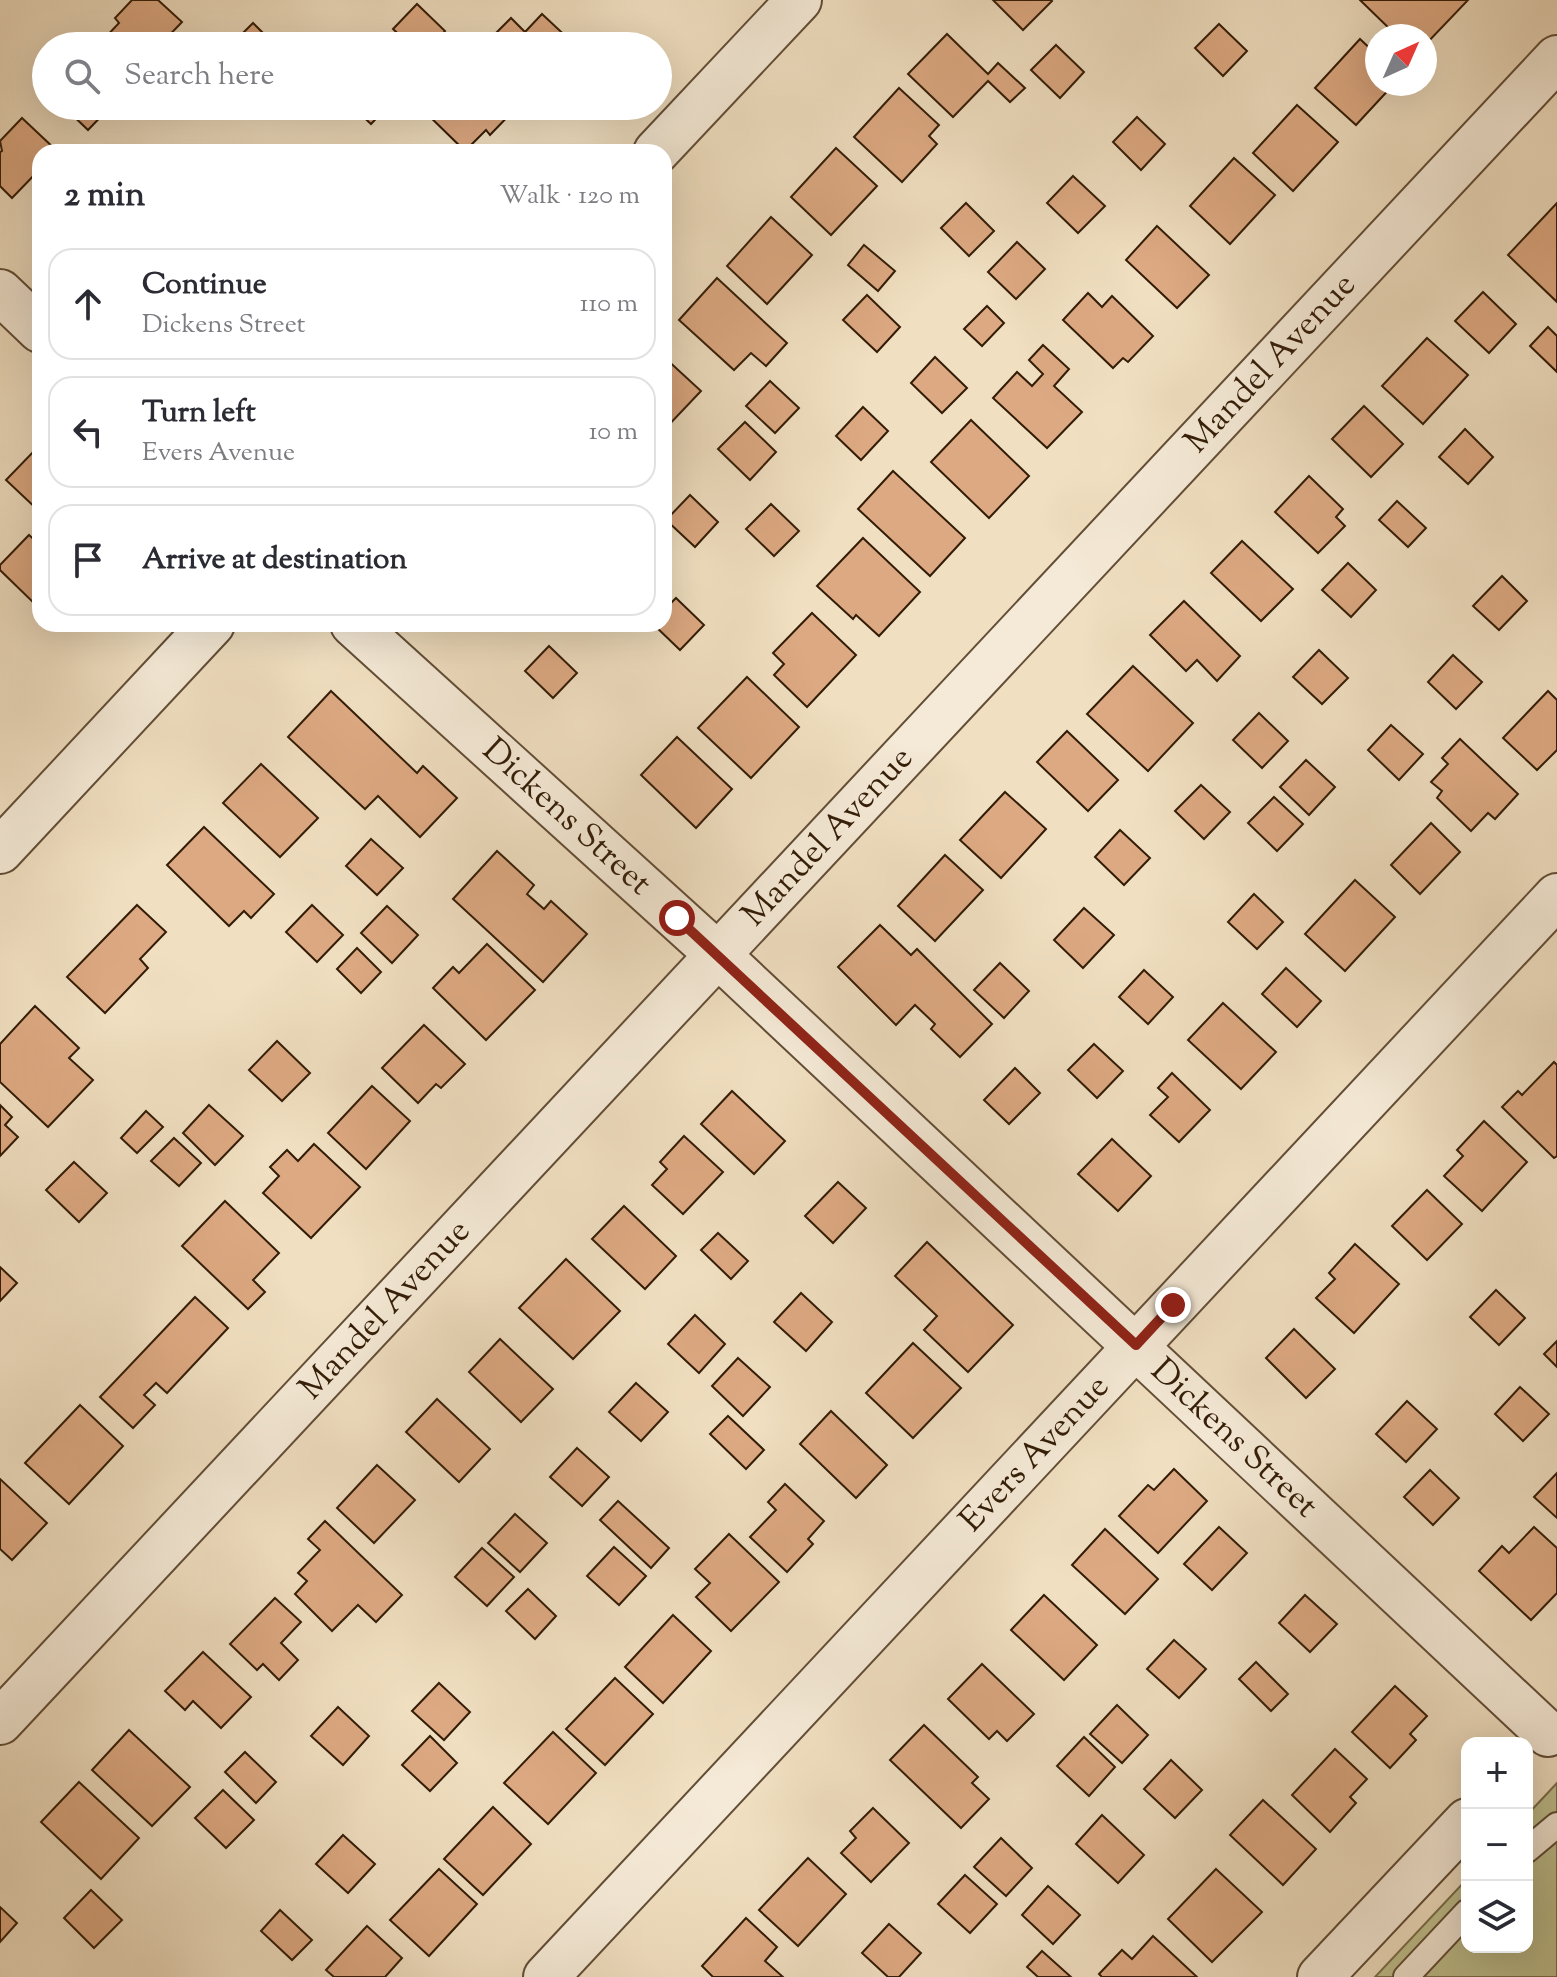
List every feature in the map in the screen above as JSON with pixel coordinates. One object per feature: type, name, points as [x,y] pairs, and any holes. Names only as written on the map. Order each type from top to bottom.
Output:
[{"type":"street","points":[[664,144],[799,0]]},
{"type":"street","name":"Mandel Avenue","points":[[0,1722],[1557,58]]},
{"type":"street","points":[[0,292],[32,322]]},
{"type":"street","points":[[0,851],[205,632]]},
{"type":"street","name":"Dickens Street","points":[[362,632],[718,955],[1136,1345],[1544,1739]]},
{"type":"street","name":"Evers Avenue","points":[[546,1977],[1557,896]]},
{"type":"street","points":[[1320,1977],[1461,1827]]},
{"type":"lane","points":[[1533,1845],[1557,1825]]},
{"type":"lane","points":[[1406,1977],[1461,1918]]},
{"type":"green space","points":[[1557,1783],[1557,1977],[1375,1977],[1461,1885],[1461,1953],[1533,1953],[1533,1809]]},
{"type":"building","points":[[132,0],[158,0],[182,22],[172,32],[111,32],[119,23],[115,18]]},
{"type":"building","points":[[993,0],[1051,0],[1052,1],[1023,30]]},
{"type":"building","points":[[1360,0],[1468,0],[1437,32],[1437,24],[1385,24]]},
{"type":"building","points":[[417,4],[445,31],[396,32],[393,29]]},
{"type":"building","points":[[542,14],[561,32],[525,32]]},
{"type":"building","points":[[511,18],[525,32],[497,32]]},
{"type":"building","points":[[253,23],[262,32],[244,32]]},
{"type":"building","points":[[1219,24],[1247,51],[1223,76],[1195,48]]},
{"type":"building","points":[[947,34],[988,74],[998,63],[1025,88],[1010,102],[988,81],[953,117],[908,74]]},
{"type":"building","points":[[1360,39],[1365,44],[1365,96],[1383,96],[1356,125],[1315,88]]},
{"type":"building","points":[[1056,45],[1084,72],[1060,98],[1031,70]]},
{"type":"building","points":[[899,88],[939,125],[929,136],[937,144],[902,182],[854,137]]},
{"type":"building","points":[[1297,105],[1338,142],[1293,191],[1253,153]]},
{"type":"building","points":[[1137,117],[1165,144],[1141,170],[1113,142]]},
{"type":"building","points":[[22,118],[50,144],[32,144],[32,177],[12,198],[0,186],[0,141]]},
{"type":"building","points":[[78,120],[98,120],[88,130]]},
{"type":"building","points":[[433,120],[504,120],[490,135],[486,130],[472,144],[458,144]]},
{"type":"building","points":[[836,148],[877,186],[831,235],[791,197]]},
{"type":"building","points":[[1234,158],[1275,195],[1230,244],[1190,206]]},
{"type":"building","points":[[1073,176],[1105,206],[1078,233],[1047,203]]},
{"type":"building","points":[[966,203],[994,231],[969,256],[941,228]]},
{"type":"building","points":[[1557,203],[1557,302],[1508,255]]},
{"type":"building","points":[[771,217],[812,255],[767,304],[727,266]]},
{"type":"building","points":[[1157,226],[1209,275],[1177,308],[1126,260]]},
{"type":"building","points":[[1017,242],[1045,269],[1016,299],[988,272]]},
{"type":"building","points":[[864,245],[895,271],[878,291],[848,265]]},
{"type":"building","points":[[717,278],[787,343],[766,366],[751,353],[734,370],[679,320]]},
{"type":"building","points":[[1483,292],[1516,324],[1489,353],[1455,321]]},
{"type":"building","points":[[1088,293],[1102,307],[1112,296],[1153,336],[1128,362],[1123,358],[1113,368],[1063,320]]},
{"type":"building","points":[[867,295],[900,327],[877,352],[843,320]]},
{"type":"building","points":[[987,306],[1004,323],[982,346],[964,329]]},
{"type":"building","points":[[1548,327],[1557,336],[1557,372],[1530,346]]},
{"type":"building","points":[[1427,338],[1468,375],[1423,424],[1382,386]]},
{"type":"building","points":[[1043,345],[1069,369],[1054,386],[1082,412],[1047,448],[993,398],[1017,372],[1032,386],[1043,374],[1029,360]]},
{"type":"building","points":[[935,357],[967,388],[942,413],[911,383]]},
{"type":"building","points":[[672,364],[701,391],[672,422]]},
{"type":"building","points":[[770,381],[799,408],[775,433],[746,406]]},
{"type":"building","points":[[1364,406],[1403,444],[1371,477],[1332,439]]},
{"type":"building","points":[[863,407],[888,431],[861,460],[836,436]]},
{"type":"building","points":[[971,420],[1029,476],[989,518],[931,462]]},
{"type":"building","points":[[745,422],[776,452],[750,480],[718,449]]},
{"type":"building","points":[[1465,429],[1493,457],[1468,484],[1439,457]]},
{"type":"building","points":[[32,453],[32,504],[6,480]]},
{"type":"building","points":[[893,471],[965,538],[930,576],[858,509]]},
{"type":"building","points":[[1309,476],[1343,509],[1336,517],[1345,526],[1318,553],[1275,512]]},
{"type":"building","points":[[690,495],[718,522],[695,547],[672,526],[672,514]]},
{"type":"building","points":[[1397,501],[1426,528],[1408,547],[1379,520]]},
{"type":"building","points":[[771,504],[799,531],[774,556],[746,529]]},
{"type":"building","points":[[29,535],[32,538],[32,601],[0,570],[0,565]]},
{"type":"building","points":[[863,538],[920,592],[879,636],[856,615],[853,619],[817,586]]},
{"type":"building","points":[[1242,541],[1293,589],[1261,621],[1211,573]]},
{"type":"building","points":[[1348,563],[1376,590],[1351,617],[1322,590]]},
{"type":"building","points":[[1502,576],[1527,601],[1499,630],[1473,606]]},
{"type":"building","points":[[676,598],[704,625],[680,650],[661,632],[672,632],[672,602]]},
{"type":"building","points":[[1184,601],[1240,656],[1217,681],[1197,660],[1186,671],[1150,635]]},
{"type":"building","points":[[812,613],[856,655],[807,707],[774,675],[784,664],[773,653]]},
{"type":"building","points":[[549,646],[577,673],[553,698],[525,671]]},
{"type":"building","points":[[1319,650],[1348,678],[1322,704],[1293,677]]},
{"type":"building","points":[[1453,655],[1482,682],[1456,709],[1428,682]]},
{"type":"building","points":[[1133,666],[1193,723],[1148,771],[1087,714]]},
{"type":"building","points":[[747,677],[799,727],[751,778],[698,728]]},
{"type":"building","points":[[331,691],[417,773],[423,766],[457,798],[420,837],[378,796],[365,809],[288,737]]},
{"type":"building","points":[[1548,691],[1557,700],[1557,750],[1537,770],[1503,738]]},
{"type":"building","points":[[1259,713],[1288,741],[1262,768],[1233,740]]},
{"type":"building","points":[[1391,725],[1423,754],[1399,780],[1368,750]]},
{"type":"building","points":[[1067,731],[1118,780],[1088,811],[1037,762]]},
{"type":"building","points":[[677,737],[732,789],[696,828],[641,775]]},
{"type":"building","points":[[1460,739],[1518,794],[1495,819],[1488,813],[1471,831],[1437,798],[1442,791],[1431,782],[1448,764],[1442,758]]},
{"type":"building","points":[[1306,760],[1335,787],[1309,815],[1280,787]]},
{"type":"building","points":[[261,764],[318,818],[280,857],[223,803]]},
{"type":"building","points":[[1201,785],[1230,812],[1204,839],[1175,811]]},
{"type":"building","points":[[1005,792],[1046,829],[1001,878],[960,840]]},
{"type":"building","points":[[1274,797],[1303,824],[1277,851],[1248,823]]},
{"type":"building","points":[[1431,823],[1460,852],[1420,894],[1391,865]]},
{"type":"building","points":[[204,827],[274,894],[251,918],[244,911],[229,926],[167,865]]},
{"type":"building","points":[[1120,830],[1150,858],[1124,885],[1095,857]]},
{"type":"building","points":[[371,839],[403,868],[377,895],[346,866]]},
{"type":"building","points":[[497,851],[534,885],[527,894],[544,909],[551,901],[587,934],[543,982],[453,899]]},
{"type":"building","points":[[945,855],[983,890],[935,941],[898,906]]},
{"type":"building","points":[[1355,880],[1395,917],[1345,971],[1305,934]]},
{"type":"building","points":[[1254,894],[1283,922],[1257,949],[1228,922]]},
{"type":"building","points":[[137,905],[166,932],[140,959],[148,968],[105,1013],[67,977]]},
{"type":"building","points":[[312,905],[343,935],[317,962],[286,932]]},
{"type":"building","points":[[387,906],[418,935],[392,963],[361,933]]},
{"type":"building","points":[[1084,908],[1114,935],[1083,968],[1054,940]]},
{"type":"building","points":[[880,925],[911,955],[917,949],[992,1024],[960,1057],[931,1029],[935,1024],[915,1005],[896,1025],[838,967]]},
{"type":"building","points":[[487,944],[535,990],[486,1040],[433,988],[453,967],[459,973]]},
{"type":"building","points":[[357,948],[381,972],[361,993],[337,969]]},
{"type":"building","points":[[1000,963],[1029,991],[1004,1018],[974,990]]},
{"type":"building","points":[[1286,968],[1321,1001],[1297,1027],[1262,994]]},
{"type":"building","points":[[1144,970],[1173,997],[1148,1024],[1119,997]]},
{"type":"building","points":[[1223,1003],[1276,1052],[1241,1089],[1188,1040]]},
{"type":"building","points":[[35,1006],[79,1048],[69,1058],[93,1080],[48,1127],[0,1082],[0,1044]]},
{"type":"building","points":[[424,1025],[465,1064],[441,1088],[436,1084],[418,1103],[382,1068]]},
{"type":"building","points":[[277,1041],[310,1073],[282,1101],[249,1070]]},
{"type":"building","points":[[1094,1044],[1123,1071],[1097,1098],[1068,1070]]},
{"type":"building","points":[[1554,1062],[1557,1065],[1557,1156],[1554,1158],[1502,1107],[1518,1091],[1522,1095]]},
{"type":"building","points":[[1015,1068],[1040,1093],[1009,1124],[984,1100]]},
{"type":"building","points":[[1172,1073],[1210,1110],[1179,1142],[1150,1115],[1168,1097],[1158,1088]]},
{"type":"building","points":[[372,1086],[410,1121],[366,1169],[328,1133]]},
{"type":"building","points":[[732,1091],[785,1141],[754,1174],[701,1124]]},
{"type":"building","points":[[0,1105],[12,1117],[5,1125],[18,1137],[0,1156]]},
{"type":"building","points":[[209,1105],[243,1136],[215,1165],[183,1133]]},
{"type":"building","points":[[146,1111],[163,1127],[137,1153],[121,1138]]},
{"type":"building","points":[[1484,1121],[1527,1162],[1482,1211],[1444,1176],[1463,1156],[1457,1150]]},
{"type":"building","points":[[684,1136],[723,1172],[683,1214],[652,1185],[667,1169],[660,1162]]},
{"type":"building","points":[[174,1138],[201,1163],[179,1186],[151,1161]]},
{"type":"building","points":[[1112,1139],[1151,1176],[1118,1211],[1078,1174]]},
{"type":"building","points":[[314,1144],[360,1187],[311,1238],[263,1193],[279,1176],[270,1167],[287,1150],[298,1161]]},
{"type":"building","points":[[74,1162],[107,1193],[79,1222],[46,1190]]},
{"type":"building","points":[[838,1182],[866,1208],[833,1243],[805,1216]]},
{"type":"building","points":[[1427,1190],[1462,1224],[1427,1260],[1392,1226]]},
{"type":"building","points":[[225,1201],[279,1253],[253,1280],[265,1292],[248,1309],[182,1246]]},
{"type":"building","points":[[624,1206],[676,1256],[645,1289],[592,1239]]},
{"type":"building","points":[[718,1233],[748,1261],[731,1279],[701,1250]]},
{"type":"building","points":[[927,1242],[1013,1325],[968,1372],[924,1330],[937,1316],[895,1276]]},
{"type":"building","points":[[1355,1244],[1399,1284],[1354,1333],[1316,1298],[1335,1279],[1329,1273]]},
{"type":"building","points":[[566,1259],[620,1311],[573,1359],[519,1308]]},
{"type":"building","points":[[0,1267],[17,1283],[0,1301]]},
{"type":"building","points":[[1496,1290],[1525,1318],[1499,1345],[1470,1317]]},
{"type":"building","points":[[801,1293],[832,1322],[806,1351],[774,1322]]},
{"type":"building","points":[[195,1297],[228,1328],[167,1393],[156,1383],[144,1395],[155,1405],[133,1428],[100,1397]]},
{"type":"building","points":[[695,1315],[725,1344],[699,1373],[668,1344]]},
{"type":"building","points":[[1294,1329],[1335,1369],[1306,1398],[1266,1358]]},
{"type":"building","points":[[500,1339],[553,1389],[521,1422],[469,1372]]},
{"type":"building","points":[[1557,1341],[1557,1367],[1544,1354]]},
{"type":"building","points":[[913,1343],[961,1388],[913,1438],[866,1393]]},
{"type":"building","points":[[738,1358],[770,1387],[743,1416],[712,1386]]},
{"type":"building","points":[[636,1383],[668,1412],[641,1441],[609,1412]]},
{"type":"building","points":[[1520,1387],[1549,1414],[1523,1441],[1495,1414]]},
{"type":"building","points":[[437,1399],[490,1449],[459,1482],[406,1432]]},
{"type":"building","points":[[1407,1401],[1437,1429],[1406,1462],[1376,1434]]},
{"type":"building","points":[[80,1405],[123,1446],[69,1504],[25,1463]]},
{"type":"building","points":[[831,1411],[887,1465],[856,1498],[800,1444]]},
{"type":"building","points":[[728,1416],[764,1450],[746,1469],[710,1434]]},
{"type":"building","points":[[577,1448],[609,1477],[582,1506],[550,1477]]},
{"type":"building","points":[[377,1465],[415,1500],[374,1543],[337,1508]]},
{"type":"building","points":[[1174,1469],[1207,1501],[1158,1553],[1119,1516],[1148,1485],[1154,1490]]},
{"type":"building","points":[[1430,1470],[1459,1498],[1433,1525],[1404,1497]]},
{"type":"building","points":[[1557,1473],[1557,1518],[1534,1497]]},
{"type":"building","points":[[0,1479],[47,1523],[12,1560],[0,1549]]},
{"type":"building","points":[[785,1484],[824,1521],[808,1539],[813,1544],[787,1572],[750,1537],[776,1510],[768,1502]]},
{"type":"building","points":[[618,1501],[669,1548],[651,1568],[600,1520]]},
{"type":"building","points":[[515,1514],[547,1543],[520,1572],[488,1543]]},
{"type":"building","points":[[325,1521],[402,1595],[376,1622],[358,1605],[332,1631],[295,1594],[307,1581],[298,1573],[320,1550],[308,1539]]},
{"type":"building","points":[[1219,1527],[1247,1553],[1212,1590],[1184,1564]]},
{"type":"building","points":[[1534,1527],[1557,1548],[1557,1593],[1531,1620],[1479,1571],[1502,1546],[1509,1553]]},
{"type":"building","points":[[1105,1529],[1158,1579],[1125,1614],[1072,1565]]},
{"type":"building","points":[[729,1534],[779,1582],[731,1631],[696,1597],[710,1583],[695,1569]]},
{"type":"building","points":[[614,1547],[646,1576],[619,1605],[587,1576]]},
{"type":"building","points":[[482,1548],[514,1577],[487,1606],[455,1577]]},
{"type":"building","points":[[528,1589],[556,1616],[535,1639],[506,1611]]},
{"type":"building","points":[[1044,1595],[1097,1645],[1064,1680],[1011,1630]]},
{"type":"building","points":[[1305,1595],[1337,1624],[1310,1652],[1279,1623]]},
{"type":"building","points":[[275,1598],[301,1622],[281,1643],[298,1660],[279,1680],[263,1664],[257,1670],[230,1644]]},
{"type":"building","points":[[673,1615],[711,1651],[663,1703],[625,1667]]},
{"type":"building","points":[[1174,1640],[1206,1669],[1179,1698],[1147,1669]]},
{"type":"building","points":[[203,1652],[251,1697],[221,1728],[193,1701],[185,1710],[165,1691]]},
{"type":"building","points":[[1256,1662],[1288,1694],[1271,1711],[1239,1679]]},
{"type":"building","points":[[982,1664],[1034,1714],[1007,1741],[997,1731],[989,1739],[948,1699]]},
{"type":"building","points":[[615,1678],[653,1714],[605,1765],[566,1729]]},
{"type":"building","points":[[439,1683],[470,1712],[444,1740],[412,1711]]},
{"type":"building","points":[[1395,1686],[1427,1716],[1410,1734],[1416,1740],[1390,1768],[1352,1732]]},
{"type":"building","points":[[1117,1705],[1148,1735],[1122,1763],[1090,1734]]},
{"type":"building","points":[[338,1707],[369,1736],[343,1765],[311,1736]]},
{"type":"building","points":[[924,1725],[978,1777],[972,1783],[989,1799],[961,1828],[890,1760]]},
{"type":"building","points":[[129,1730],[190,1787],[152,1826],[92,1770]]},
{"type":"building","points":[[553,1732],[596,1773],[548,1824],[504,1783]]},
{"type":"building","points":[[430,1736],[457,1763],[430,1791],[402,1765]]},
{"type":"building","points":[[1084,1737],[1115,1767],[1089,1796],[1057,1766]]},
{"type":"building","points":[[1335,1749],[1367,1779],[1350,1797],[1356,1803],[1330,1832],[1292,1795]]},
{"type":"building","points":[[245,1752],[276,1782],[256,1803],[225,1772]]},
{"type":"building","points":[[1171,1760],[1202,1790],[1175,1818],[1144,1789]]},
{"type":"building","points":[[79,1782],[139,1838],[101,1879],[41,1822]]},
{"type":"building","points":[[223,1790],[254,1820],[226,1848],[195,1818]]},
{"type":"building","points":[[1263,1800],[1316,1849],[1283,1885],[1230,1835]]},
{"type":"building","points":[[493,1807],[531,1844],[483,1895],[444,1859]]},
{"type":"building","points":[[873,1808],[909,1843],[871,1882],[841,1853],[856,1838],[850,1831]]},
{"type":"building","points":[[1102,1815],[1144,1855],[1118,1883],[1076,1844]]},
{"type":"building","points":[[343,1835],[375,1864],[348,1893],[316,1864]]},
{"type":"building","points":[[1001,1838],[1032,1868],[1006,1896],[974,1867]]},
{"type":"building","points":[[808,1858],[846,1894],[798,1946],[759,1910]]},
{"type":"building","points":[[439,1869],[477,1904],[429,1956],[390,1920]]},
{"type":"building","points":[[1216,1869],[1262,1912],[1212,1962],[1168,1919]]},
{"type":"building","points":[[965,1875],[997,1904],[970,1933],[938,1904]]},
{"type":"building","points":[[1048,1886],[1080,1915],[1053,1944],[1022,1915]]},
{"type":"building","points":[[91,1890],[122,1920],[94,1948],[64,1918]]},
{"type":"building","points":[[0,1907],[17,1923],[0,1942]]},
{"type":"building","points":[[280,1910],[312,1940],[292,1960],[261,1931]]},
{"type":"building","points":[[746,1918],[777,1947],[765,1961],[783,1977],[713,1977],[702,1966]]},
{"type":"building","points":[[889,1924],[921,1953],[899,1977],[888,1977],[862,1953]]},
{"type":"building","points":[[367,1926],[402,1958],[385,1977],[334,1977],[326,1970]]},
{"type":"building","points":[[1153,1936],[1197,1977],[1102,1977],[1099,1974],[1122,1950],[1132,1959]]},
{"type":"building","points":[[1042,1951],[1071,1977],[1038,1977],[1027,1967]]},
{"type":"route","points":[[677,918],[1136,1345],[1173,1305]]}]
